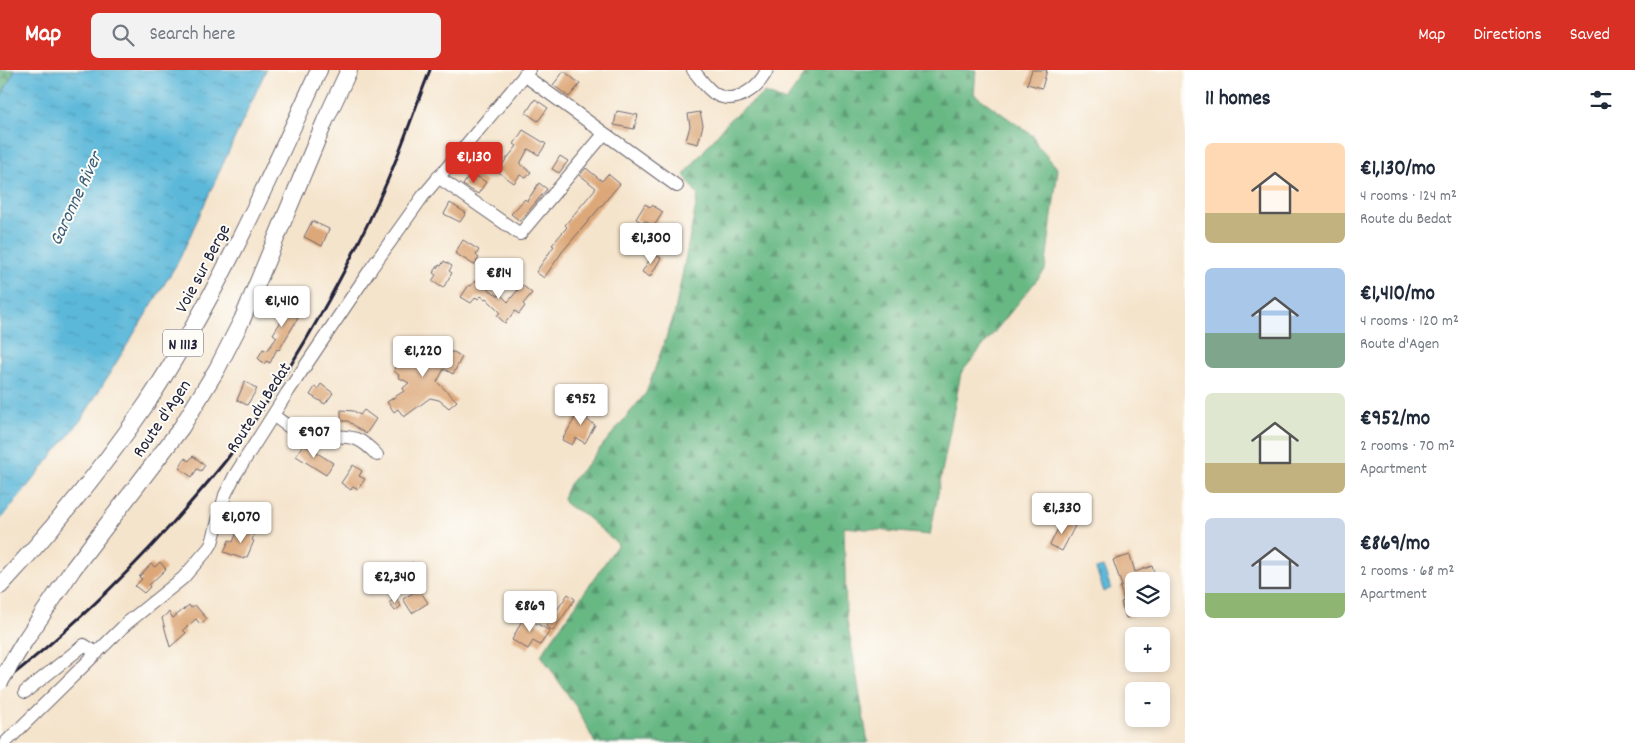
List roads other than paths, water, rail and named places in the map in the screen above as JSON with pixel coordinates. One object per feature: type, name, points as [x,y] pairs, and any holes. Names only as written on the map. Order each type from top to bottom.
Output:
[{"type":"main road","name":"Voie sur Berge","points":[[0,586],[30,554],[93,477],[151,395],[194,325],[250,220],[320,70]]},
{"type":"main road","name":"Route d'Agen","points":[[0,682],[24,642],[73,569],[181,428],[217,369],[242,320],[325,121],[349,70]]},
{"type":"street","points":[[693,70],[708,88],[717,95],[727,98],[746,94],[762,80],[767,70]]},
{"type":"street","points":[[526,73],[604,134],[677,186]]},
{"type":"street","name":"Route du Bedat","points":[[5,743],[127,623],[183,578],[209,548],[225,495],[235,475],[287,393],[365,277],[438,177],[526,73]]},
{"type":"street","points":[[438,177],[520,234],[604,134]]},
{"type":"street","points":[[274,416],[308,436],[359,439],[366,443],[377,455]]},
{"type":"street","points":[[25,692],[84,645],[97,652]]},
{"type":"water","name":"Garonne River","points":[[15,70],[266,70],[178,262],[81,420],[0,520],[0,98]]},
{"type":"water","points":[[1103,567],[1111,588],[1104,592],[1096,569]]},
{"type":"water","points":[[403,571],[410,578],[398,591],[390,584]]},
{"type":"railway","points":[[0,685],[67,629],[130,569],[206,485],[250,427],[294,360],[352,256],[392,170],[430,70]]}]
